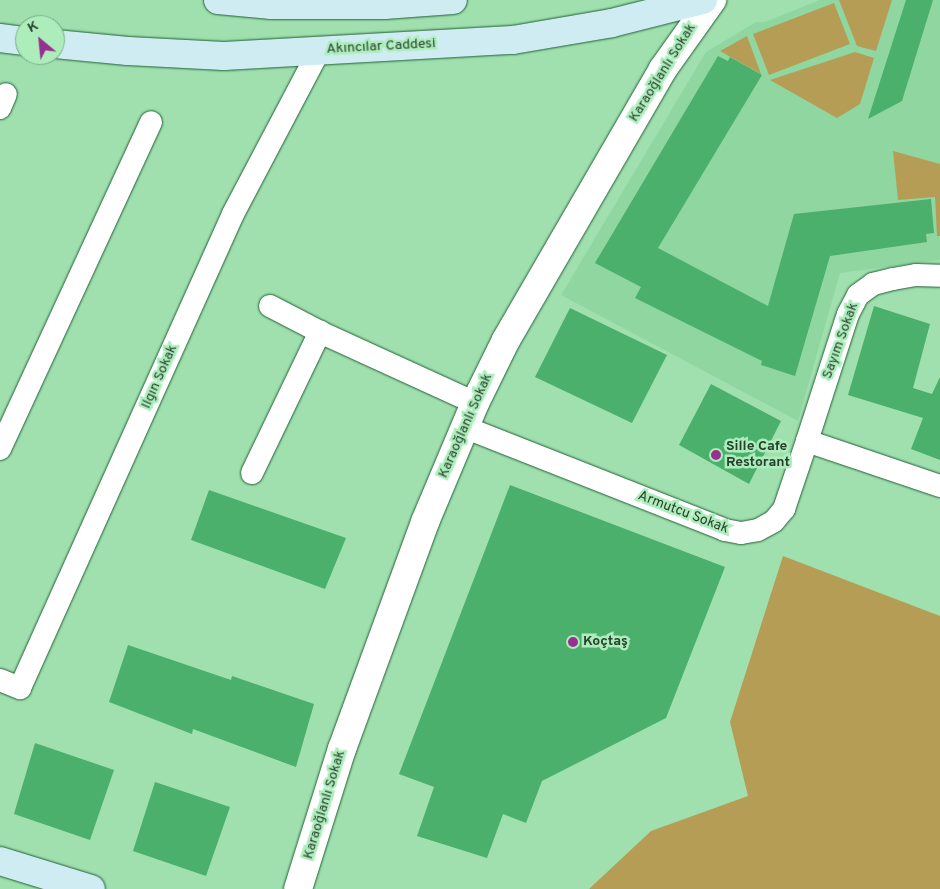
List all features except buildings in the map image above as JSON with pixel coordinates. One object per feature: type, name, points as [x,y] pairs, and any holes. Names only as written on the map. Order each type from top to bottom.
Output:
[{"type":"main road","points":[[218,0],[272,5],[452,0]]},
{"type":"main road","name":"Akıncılar Caddesi","points":[[65,45],[128,51],[224,56],[513,40],[612,23],[703,0]]},
{"type":"main road","points":[[0,38],[15,40]]},
{"type":"main road","points":[[0,861],[91,889]]},
{"type":"street","name":"Karaoğlanlı Sokak","points":[[298,889],[345,740],[425,522],[470,415],[506,340],[663,69],[712,0]]},
{"type":"street","name":"Ilgın Sokak","points":[[0,680],[20,688],[233,214],[319,51]]},
{"type":"street","points":[[0,449],[151,122]]},
{"type":"street","name":"Sayım Sokak","points":[[807,441],[848,314],[858,295],[873,284],[893,279],[916,275],[940,276]]},
{"type":"street","name":"Armutcu Sokak","points":[[270,306],[470,415],[725,530],[741,533],[758,530],[774,522],[784,510],[807,441]]},
{"type":"street","points":[[252,473],[320,332]]},
{"type":"street","points":[[807,441],[940,486]]},
{"type":"shaded area","points":[[820,0],[940,0],[940,260],[840,273],[798,421],[561,295],[706,52],[756,22],[765,22]]},
{"type":"shaded area","points":[[839,0],[892,0],[876,51],[857,46]]},
{"type":"shaded area","points":[[834,3],[850,44],[769,75],[753,34]]},
{"type":"shaded area","points":[[747,36],[761,74],[720,51]]},
{"type":"shaded area","points":[[855,52],[874,58],[860,104],[837,118],[770,80]]},
{"type":"shaded area","points":[[893,151],[940,164],[940,236],[937,236],[935,197],[898,200]]},
{"type":"shaded area","points":[[783,556],[940,616],[940,889],[589,889],[651,831],[748,796],[730,722]]},
{"type":"place","name":"Sille Cafe Restorant","points":[[716,455]]},
{"type":"place","name":"Koçtaş","points":[[573,642]]}]
